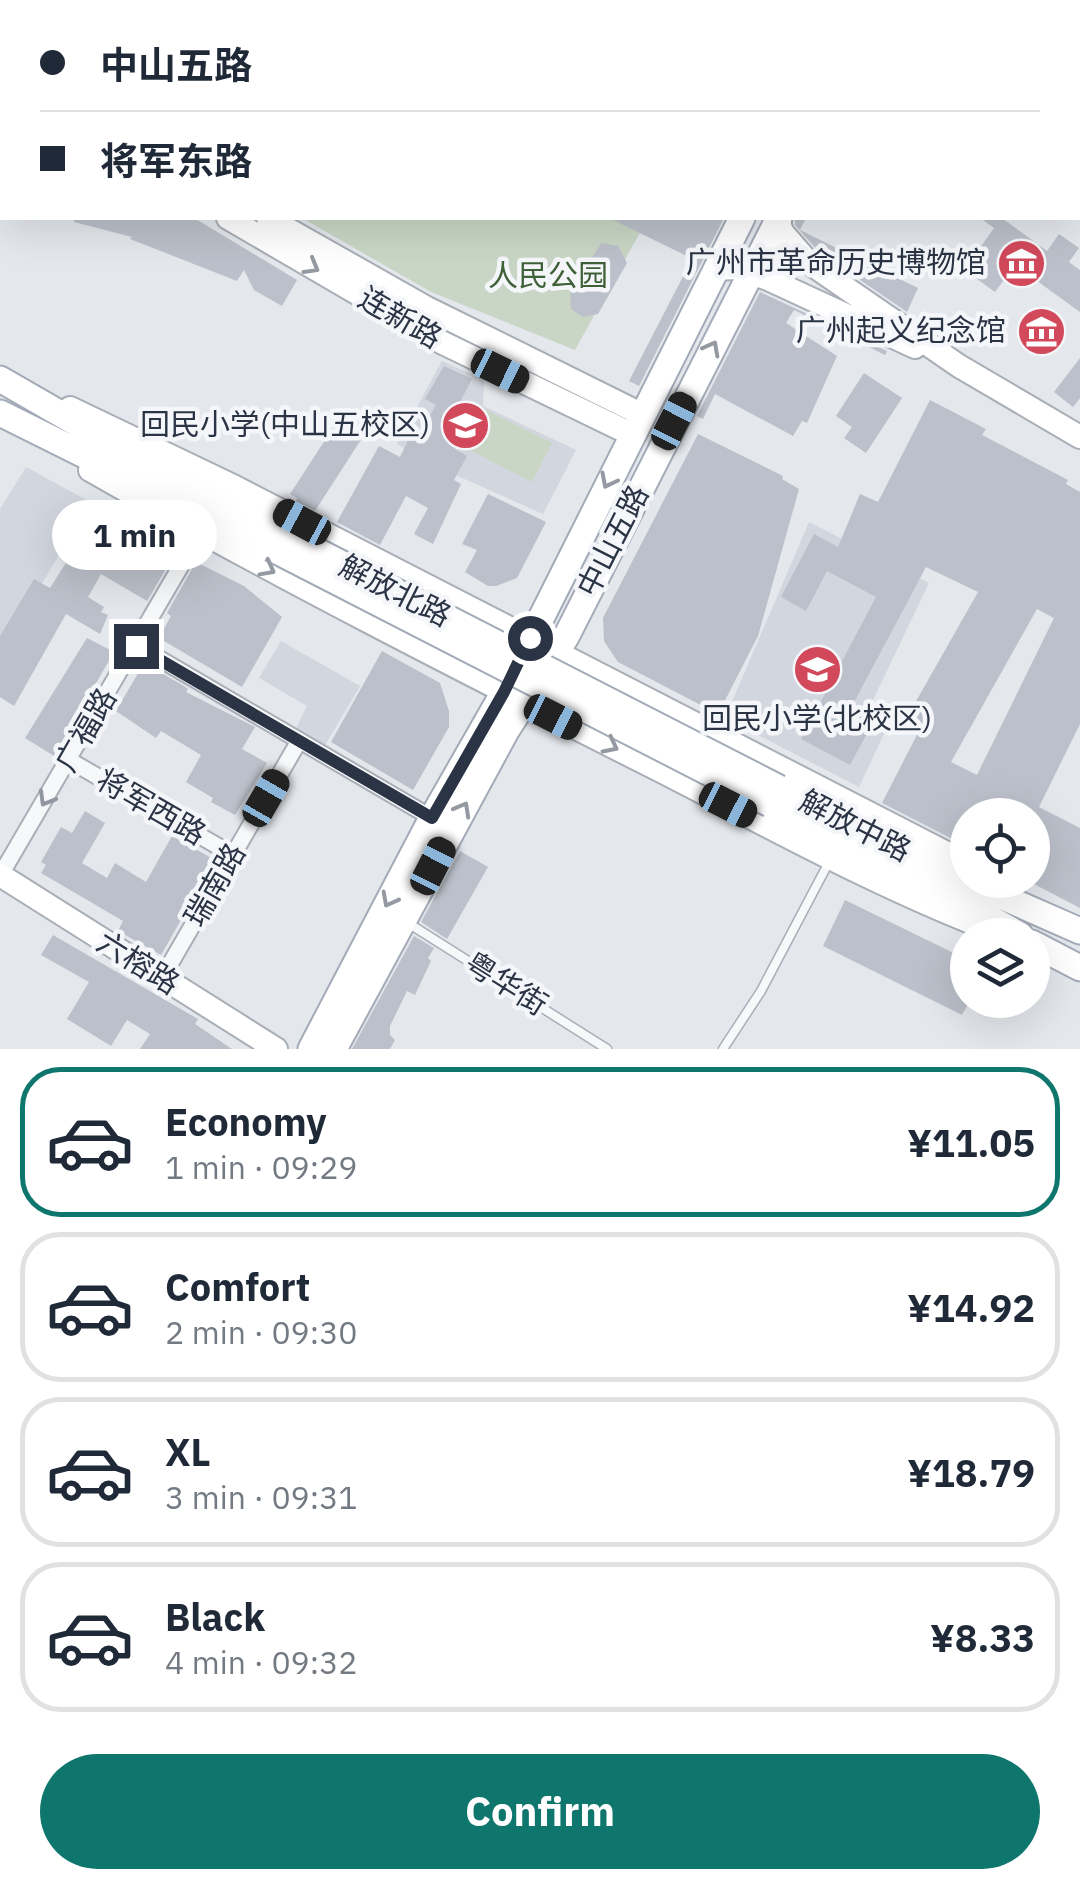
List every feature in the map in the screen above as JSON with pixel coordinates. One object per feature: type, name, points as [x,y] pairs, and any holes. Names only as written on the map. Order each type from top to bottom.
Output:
[{"type":"main road","name":"连新路","points":[[231,220],[440,342],[636,424]]},
{"type":"main road","name":"连新路","points":[[272,220],[636,424]]},
{"type":"main road","name":"中山五路","points":[[521,673],[636,424],[741,220]]},
{"type":"main road","name":"中山五路","points":[[521,673],[556,653],[777,220]]},
{"type":"main road","points":[[779,220],[782,232],[808,262],[959,366],[1080,437]]},
{"type":"main road","points":[[715,269],[751,272],[959,366]]},
{"type":"main road","points":[[0,378],[190,464],[521,673],[832,858],[967,918]]},
{"type":"main road","name":"解放北路","points":[[0,378],[276,540],[521,673]]},
{"type":"main road","points":[[0,416],[200,533],[521,673]]},
{"type":"main road","name":"解放北路","points":[[0,416],[276,540]]},
{"type":"main road","points":[[312,1049],[432,818],[521,673],[556,653],[950,855]]},
{"type":"main road","points":[[334,1049],[404,920],[521,673]]},
{"type":"main road","name":"解放中路","points":[[521,673],[774,796],[1070,926]]},
{"type":"main road","name":"解放中路","points":[[774,796],[990,918]]},
{"type":"main road","name":"六榕路","points":[[0,876],[276,1049]]},
{"type":"main road","points":[[1024,898],[1070,926]]},
{"type":"main road","points":[[1050,953],[1080,968]]},
{"type":"street","name":"广福路","points":[[0,876],[200,533]]},
{"type":"street","points":[[136,646],[432,818]]},
{"type":"street","name":"瑞南路","points":[[162,978],[299,741]]},
{"type":"street","name":"将军西路","points":[[69,760],[232,855]]},
{"type":"lane","points":[[722,1049],[761,991],[832,858]]},
{"type":"lane","name":"粤华街","points":[[404,920],[607,1049]]},
{"type":"shaded area","name":"回民小学(中山五校区)","points":[[442,361],[484,380],[483,406],[576,450],[543,514],[442,469],[397,444]]},
{"type":"shaded area","points":[[26,467],[90,502],[0,655],[0,509]]},
{"type":"shaded area","name":"回民小学(北校区)","points":[[809,522],[929,583],[871,704],[891,719],[859,787],[725,718]]},
{"type":"shaded area","points":[[281,641],[360,686],[324,747],[295,731],[307,706],[259,678]]},
{"type":"green space","name":"人民公园","points":[[305,220],[647,220],[575,350],[431,292]]},
{"type":"green space","points":[[484,409],[552,443],[532,482],[464,447]]},
{"type":"building","points":[[197,220],[297,280],[282,306],[254,290],[244,270],[237,281],[132,237],[74,222]]},
{"type":"building","points":[[613,220],[723,220],[639,386],[629,381],[691,261],[695,260]]},
{"type":"building","points":[[795,220],[805,220],[800,230],[918,288],[907,312],[818,251],[795,225]]},
{"type":"building","points":[[983,220],[1005,220],[1047,251],[1059,234],[1079,248],[1069,262],[1080,270],[1080,312],[1015,265],[995,292],[955,263],[968,246],[977,252],[994,228]]},
{"type":"building","points":[[601,243],[618,246],[627,263],[598,314],[583,317],[571,309],[570,294]]},
{"type":"building","points":[[760,292],[887,351],[885,355],[794,310],[786,323],[837,356],[807,423],[802,421],[793,436],[715,394],[703,419],[697,416]]},
{"type":"building","points":[[1080,358],[1080,398],[1073,407],[1054,392]]},
{"type":"building","points":[[444,366],[472,379],[460,402],[473,410],[455,449],[467,456],[454,480],[461,484],[433,544],[414,534],[428,508],[406,496],[380,545],[337,522],[379,446],[400,457],[413,430],[419,435],[436,405],[425,399]]},
{"type":"building","points":[[864,373],[902,398],[866,453],[844,438],[852,427],[836,416]]},
{"type":"building","points":[[930,400],[986,429],[982,435],[1068,480],[1066,484],[1080,492],[1080,724],[1043,798],[950,798],[950,838],[882,803],[921,727],[906,719],[978,592],[926,567],[853,704],[876,717],[850,765],[801,739],[876,597],[827,571],[806,611],[781,597],[814,534],[838,547],[860,494],[878,502]],"holes":[[[1037,609],[1054,618],[977,775],[951,762]]]},
{"type":"building","points":[[338,428],[362,438],[315,511],[290,494],[331,431]]},
{"type":"building","points":[[698,434],[783,476],[799,489],[758,636],[718,714],[618,662],[604,641],[603,618]]},
{"type":"building","points":[[488,494],[546,522],[517,578],[496,586],[488,586],[465,572],[477,550],[462,544]]},
{"type":"building","points":[[98,512],[108,519],[121,544],[137,518],[180,545],[147,601],[101,574],[88,597],[104,607],[101,612],[108,615],[100,634],[66,614],[14,706],[0,697],[0,636],[34,579],[50,588]]},
{"type":"building","points":[[196,562],[244,586],[282,617],[242,687],[159,638],[171,616],[167,613]]},
{"type":"building","points":[[87,638],[114,652],[54,756],[25,738]]},
{"type":"building","points":[[382,651],[440,683],[449,711],[449,727],[413,790],[331,742]]},
{"type":"building","points":[[144,663],[184,686],[186,692],[255,727],[242,749],[267,763],[235,815],[186,782],[201,755],[161,731],[156,738],[116,711]]},
{"type":"building","points":[[85,811],[105,823],[82,863],[107,878],[115,863],[146,882],[172,836],[215,860],[161,955],[118,931],[123,921],[41,873],[46,865],[41,862],[61,827],[72,833]]},
{"type":"building","points":[[1050,813],[1080,828],[1080,908],[1050,892]]},
{"type":"building","points":[[460,851],[488,867],[447,939],[421,922]]},
{"type":"building","points":[[845,900],[950,951],[950,1009],[823,946]]},
{"type":"building","points":[[53,935],[198,1019],[195,1024],[232,1049],[140,1049],[150,1034],[127,1020],[111,1046],[67,1019],[89,982],[41,955]]},
{"type":"building","points":[[414,936],[434,948],[415,995],[407,991],[390,1026],[390,1035],[395,1040],[390,1049],[352,1049]]},
{"type":"place","name":"广州市革命历史博物馆","points":[[1021,263]]},
{"type":"place","name":"广州起义纪念馆","points":[[1041,331]]},
{"type":"place","name":"回民小学(中山五校区)","points":[[465,425]]},
{"type":"place","name":"回民小学(北校区)","points":[[817,670]]},
{"type":"route","points":[[136,646],[432,818],[530,638]]}]
